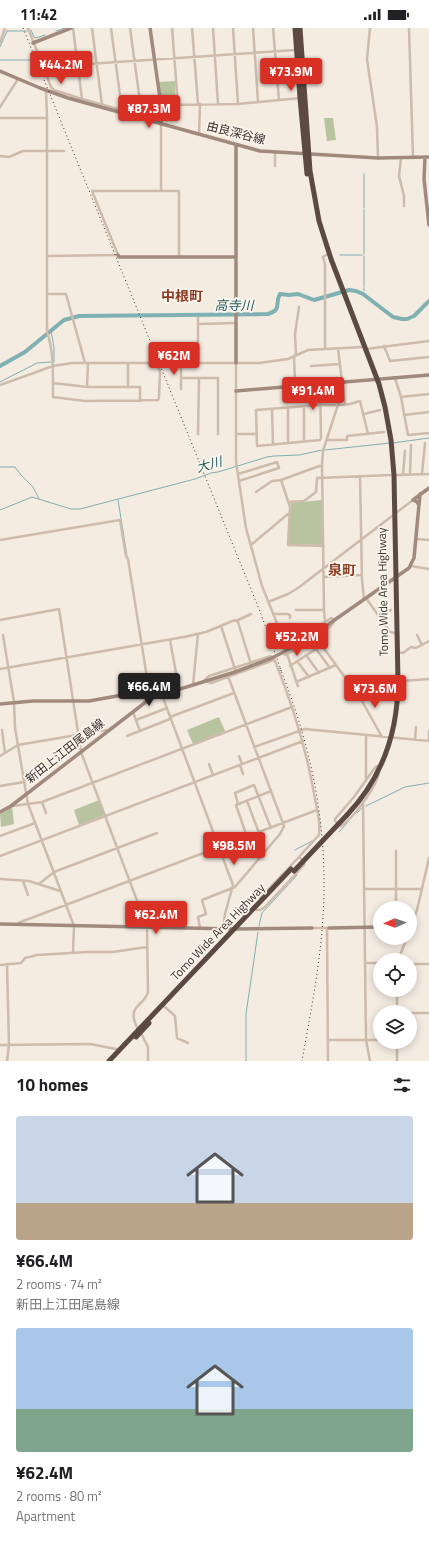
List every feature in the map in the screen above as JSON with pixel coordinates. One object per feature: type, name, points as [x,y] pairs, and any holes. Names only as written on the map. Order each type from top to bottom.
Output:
[{"type":"highway","name":"Tomo Wide Area Highway","points":[[295,28],[299,49]]},
{"type":"highway","name":"Tomo Wide Area Highway","points":[[109,1061],[362,798],[378,768],[390,738],[397,713],[390,440],[385,407],[376,379],[326,255],[312,202],[308,182],[302,98],[299,49],[300,28]]},
{"type":"highway","name":"Tomo Wide Area Highway","points":[[307,153],[320,221],[342,292]]},
{"type":"highway","name":"Tomo Wide Area Highway","points":[[394,579],[398,666],[396,681]]},
{"type":"highway","name":"Tomo Wide Area Highway","points":[[113,1061],[139,1031],[165,1007],[237,928]]},
{"type":"street","points":[[0,43],[5,28]]},
{"type":"street","points":[[28,28],[52,89],[161,122]]},
{"type":"street","points":[[34,43],[72,28],[82,99]]},
{"type":"street","points":[[92,28],[102,105]]},
{"type":"street","points":[[111,28],[122,110]]},
{"type":"street","points":[[130,28],[142,116]]},
{"type":"street","points":[[150,28],[160,105],[161,191]]},
{"type":"street","points":[[172,28],[178,105]]},
{"type":"street","points":[[192,28],[199,104],[199,134]]},
{"type":"street","points":[[213,28],[218,104]]},
{"type":"street","points":[[233,28],[238,104]]},
{"type":"street","points":[[253,28],[258,102]]},
{"type":"street","points":[[273,28],[279,100]]},
{"type":"street","points":[[370,28],[367,59],[377,127],[378,158]]},
{"type":"street","points":[[409,28],[413,158]]},
{"type":"street","points":[[43,67],[275,52],[299,49]]},
{"type":"street","name":"由良深谷線","points":[[0,71],[18,80],[68,98],[161,122],[236,145],[260,150],[378,158],[427,157]]},
{"type":"street","points":[[0,107],[18,80]]},
{"type":"street","points":[[46,90],[48,256],[47,332],[50,340],[53,366],[54,397],[85,402],[158,400],[160,372],[157,363]]},
{"type":"street","points":[[160,105],[238,104],[302,98]]},
{"type":"street","points":[[0,118],[47,118]]},
{"type":"street","points":[[236,145],[236,434],[238,474],[246,528],[262,586],[287,648]]},
{"type":"street","points":[[0,156],[9,157],[23,152],[64,151]]},
{"type":"street","points":[[275,152],[275,166]]},
{"type":"street","points":[[427,157],[425,186],[429,225]]},
{"type":"street","points":[[401,158],[399,176],[404,196],[404,206]]},
{"type":"street","points":[[118,255],[92,191],[179,191],[179,257]]},
{"type":"street","points":[[48,256],[118,255],[119,257],[236,257]]},
{"type":"street","points":[[325,349],[325,264],[323,257],[326,255]]},
{"type":"street","points":[[47,294],[66,294],[86,363],[87,387]]},
{"type":"street","points":[[297,386],[295,382],[295,334],[299,306]]},
{"type":"street","points":[[198,318],[198,363]]},
{"type":"street","points":[[198,324],[236,323]]},
{"type":"street","points":[[0,385],[53,366],[86,363],[236,363],[279,361],[308,350],[364,348],[429,342]]},
{"type":"street","points":[[384,346],[390,361],[429,357]]},
{"type":"street","points":[[338,349],[345,405]]},
{"type":"street","points":[[128,363],[128,387]]},
{"type":"street","points":[[181,363],[181,389]]},
{"type":"street","points":[[311,366],[340,364]]},
{"type":"street","points":[[236,391],[429,375]]},
{"type":"street","points":[[181,378],[218,378],[218,434]]},
{"type":"street","points":[[198,434],[199,378]]},
{"type":"street","points":[[395,378],[401,397],[408,435],[429,433]]},
{"type":"street","points":[[53,383],[87,387],[140,387],[140,401]]},
{"type":"street","points":[[320,384],[320,405],[320,440],[257,446],[256,410],[320,405],[335,406]]},
{"type":"street","points":[[325,621],[322,478],[323,451],[328,440],[343,390]]},
{"type":"street","points":[[401,397],[429,394]]},
{"type":"street","points":[[338,405],[345,405],[360,401],[368,434]]},
{"type":"street","points":[[304,406],[304,441]]},
{"type":"street","points":[[288,407],[288,443]]},
{"type":"street","points":[[272,409],[273,445]]},
{"type":"street","points":[[364,414],[380,410]]},
{"type":"street","points":[[404,415],[429,412]]},
{"type":"street","points":[[328,440],[347,440],[347,436],[384,432]]},
{"type":"street","points":[[236,434],[257,434]]},
{"type":"street","points":[[422,474],[425,443]]},
{"type":"street","points":[[410,474],[411,445]]},
{"type":"street","points":[[403,475],[405,450]]},
{"type":"street","points":[[238,474],[276,462],[279,468],[239,481]]},
{"type":"street","points":[[256,492],[272,481],[281,480],[322,465]]},
{"type":"street","points":[[289,502],[304,501],[316,492],[317,478],[429,474]]},
{"type":"street","points":[[360,476],[362,575],[365,599],[390,632],[395,633]]},
{"type":"street","points":[[281,480],[289,502],[289,546],[324,546]]},
{"type":"street","points":[[268,602],[288,594],[298,588],[429,488]]},
{"type":"street","points":[[420,494],[414,558],[410,566],[429,569]]},
{"type":"street","points":[[413,500],[418,502],[419,508]]},
{"type":"street","points":[[251,545],[289,513]]},
{"type":"street","points":[[0,540],[120,520],[126,556],[128,559],[149,690]]},
{"type":"street","points":[[416,539],[429,540]]},
{"type":"street","name":"新田上江田尾島線","points":[[0,812],[11,806],[151,698],[272,658],[303,642],[394,579],[410,566]]},
{"type":"street","points":[[324,577],[362,575]]},
{"type":"street","points":[[0,619],[59,609],[81,752],[147,927],[148,992],[146,998],[136,1008],[134,1014],[135,1024],[148,1047],[148,1061]]},
{"type":"street","points":[[296,610],[324,610]]},
{"type":"street","points":[[379,617],[391,610]]},
{"type":"street","points":[[0,669],[198,634],[251,614]]},
{"type":"street","points":[[273,614],[287,614],[290,615],[290,618]]},
{"type":"street","points":[[331,618],[335,620],[334,624],[287,654],[284,655],[283,652],[287,648],[325,621],[331,618]]},
{"type":"street","points":[[236,620],[252,669]]},
{"type":"street","points":[[221,626],[235,670]]},
{"type":"street","points":[[194,684],[198,634]]},
{"type":"street","points":[[3,635],[14,702],[15,728],[28,804],[74,926],[73,953]]},
{"type":"street","points":[[417,635],[422,645]]},
{"type":"street","points":[[315,636],[366,708],[382,737]]},
{"type":"street","points":[[170,640],[179,689]]},
{"type":"street","points":[[397,652],[403,653],[411,647],[416,648],[429,641]]},
{"type":"street","points":[[0,644],[4,643]]},
{"type":"street","points":[[290,666],[322,645]]},
{"type":"street","points":[[316,649],[330,668]]},
{"type":"street","points":[[287,654],[297,684],[336,665]]},
{"type":"street","points":[[306,655],[319,673]]},
{"type":"street","points":[[204,681],[209,676],[235,670],[272,656],[292,707],[303,741],[317,810],[319,835],[297,858],[264,894],[255,909],[260,910],[265,907],[304,865],[305,863],[301,858],[297,858]]},
{"type":"street","points":[[204,681],[211,682],[252,669],[274,660]]},
{"type":"street","points":[[297,661],[309,677]]},
{"type":"street","points":[[223,928],[225,914],[234,888],[280,834],[284,826],[245,725],[228,676]]},
{"type":"street","points":[[351,687],[374,683],[429,679]]},
{"type":"street","points":[[0,704],[33,701],[74,702],[100,700],[149,690],[160,690],[234,888]]},
{"type":"street","points":[[127,736],[234,693]]},
{"type":"street","points":[[11,806],[42,802],[292,707]]},
{"type":"street","points":[[136,720],[166,708]]},
{"type":"street","points":[[133,712],[140,731]]},
{"type":"street","points":[[415,740],[416,727]]},
{"type":"street","points":[[254,747],[300,730],[310,729],[366,736],[429,741],[429,731]]},
{"type":"street","points":[[2,730],[6,753]]},
{"type":"street","points":[[0,756],[18,744],[108,731]]},
{"type":"street","points":[[366,736],[366,781]]},
{"type":"street","points":[[0,856],[303,741]]},
{"type":"street","points":[[239,756],[244,774]]},
{"type":"street","points":[[209,764],[213,776]]},
{"type":"street","points":[[378,768],[376,781],[364,802],[342,826],[336,821],[335,818],[378,768]]},
{"type":"street","points":[[0,786],[24,782]]},
{"type":"street","points":[[247,837],[236,808],[236,805],[238,804],[235,793],[253,785],[259,796],[271,828]]},
{"type":"street","points":[[238,804],[270,791]]},
{"type":"street","points":[[247,801],[259,833]]},
{"type":"street","points":[[42,802],[46,813]]},
{"type":"street","points":[[364,802],[366,1040],[370,1061]]},
{"type":"street","points":[[16,924],[317,810]]},
{"type":"street","points":[[0,836],[35,823]]},
{"type":"street","points":[[39,884],[54,872],[157,834]]},
{"type":"street","points":[[239,840],[243,853]]},
{"type":"street","points":[[396,851],[396,901]]},
{"type":"street","points":[[417,913],[429,858]]},
{"type":"street","points":[[0,879],[23,880],[61,891]]},
{"type":"street","points":[[23,880],[28,895]]},
{"type":"street","points":[[200,928],[198,917],[206,914],[202,900],[234,888]]},
{"type":"street","points":[[365,889],[422,889]]},
{"type":"street","points":[[145,920],[173,910],[180,928]]},
{"type":"street","points":[[0,924],[284,929],[373,927]]},
{"type":"street","points":[[328,928],[328,1061]]},
{"type":"street","points":[[0,965],[21,963],[25,958],[31,956],[113,952],[147,947]]},
{"type":"street","points":[[366,963],[373,963]]},
{"type":"street","points":[[7,964],[9,1045],[7,1061]]},
{"type":"street","points":[[417,964],[429,964]]},
{"type":"street","points":[[165,1007],[175,1016],[177,1038],[188,1043]]},
{"type":"street","points":[[417,1013],[429,1013]]},
{"type":"street","points":[[328,1040],[373,1040]]},
{"type":"street","points":[[0,1045],[90,1044],[116,1049]]},
{"type":"street","points":[[397,1049],[397,1061]]},
{"type":"green space","points":[[175,81],[176,104],[161,104],[158,82]]},
{"type":"green space","points":[[324,118],[333,118],[336,140],[327,141]]},
{"type":"green space","points":[[322,500],[323,545],[289,544],[291,503]]},
{"type":"green space","points":[[219,717],[225,731],[193,744],[187,730]]},
{"type":"green space","points":[[99,800],[105,815],[79,825],[74,810]]},
{"type":"green space","points":[[12,806],[14,824],[1,827],[0,813]]},
{"type":"waterway","points":[[56,31],[65,28]]},
{"type":"waterway","points":[[31,30],[36,38],[45,35]]},
{"type":"waterway","points":[[7,31],[27,31]]},
{"type":"waterway","points":[[0,47],[7,31]]},
{"type":"waterway","points":[[0,60],[34,60]]},
{"type":"waterway","points":[[364,174],[364,208]]},
{"type":"waterway","points":[[364,210],[364,254]]},
{"type":"waterway","points":[[340,255],[362,255]]},
{"type":"waterway","points":[[364,256],[364,287]]},
{"type":"waterway","name":"高寺川","points":[[0,366],[25,352],[64,320],[79,316],[268,314],[277,308],[280,294],[298,294],[314,300],[349,290],[363,294],[393,317],[407,319],[414,316],[429,301]]},
{"type":"waterway","points":[[51,331],[54,347],[54,362]]},
{"type":"waterway","points":[[0,382],[37,363],[51,362]]},
{"type":"waterway","name":"大川","points":[[393,443],[429,438]]},
{"type":"waterway","name":"大川","points":[[325,450],[390,443]]},
{"type":"waterway","name":"大川","points":[[0,510],[32,497],[71,509],[80,509],[195,479],[267,457],[299,455],[322,450]]},
{"type":"waterway","points":[[0,467],[15,467],[33,487],[39,499]]},
{"type":"waterway","points":[[118,500],[127,556]]},
{"type":"waterway","points":[[366,806],[405,787],[429,783]]},
{"type":"waterway","points":[[357,813],[362,808]]},
{"type":"waterway","points":[[339,832],[348,822]]},
{"type":"waterway","points":[[295,850],[312,841]]},
{"type":"waterway","points":[[289,884],[297,875]]},
{"type":"waterway","points":[[259,926],[262,913],[288,885]]},
{"type":"waterway","points":[[246,1061],[246,1014],[258,932]]},
{"type":"railway","points":[[23,28],[261,614],[282,673]]},
{"type":"railway","points":[[280,668],[293,702],[311,769],[318,802],[324,870],[324,905],[321,941],[313,1001],[302,1061]]},
{"type":"district","name":"中根町","points":[[182,296]]},
{"type":"district","name":"泉町","points":[[342,570]]}]
